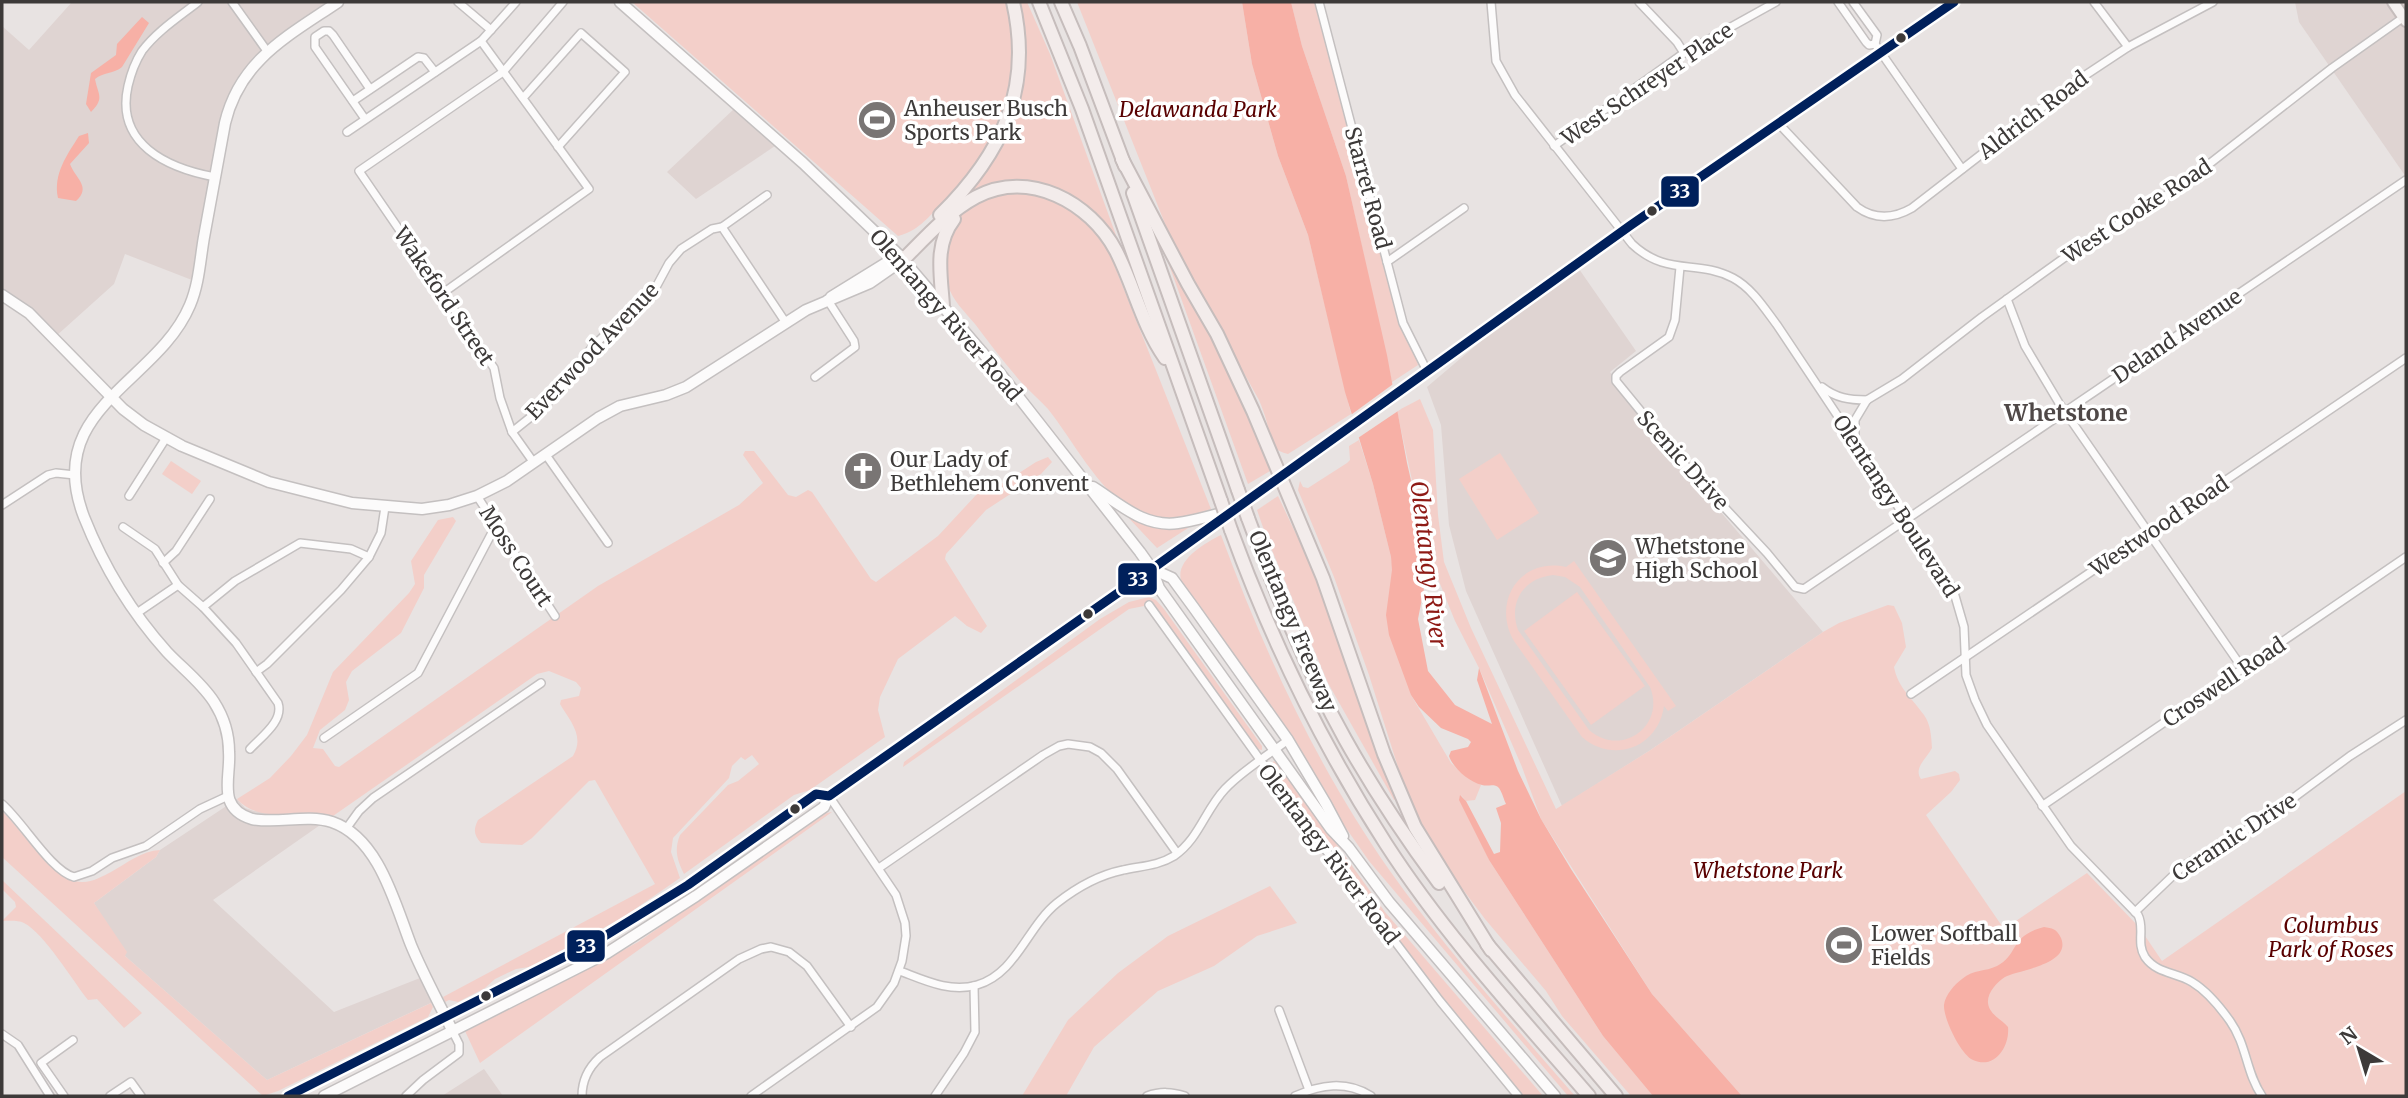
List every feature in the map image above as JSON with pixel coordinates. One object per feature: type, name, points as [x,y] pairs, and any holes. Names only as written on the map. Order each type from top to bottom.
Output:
[{"type":"highway","points":[[901,257],[972,181],[1002,134],[1011,113],[1019,64],[1020,40],[1013,2]]},
{"type":"highway","name":"Olentangy Freeway","points":[[1039,2],[1082,109],[1231,530],[1273,636],[1311,716],[1347,781],[1427,902],[1475,963],[1589,1096]]},
{"type":"highway","name":"Olentangy Freeway","points":[[1061,2],[1122,159],[1248,518],[1296,639],[1345,739],[1404,834],[1491,950],[1615,1096]]},
{"type":"highway","points":[[1122,159],[1217,334],[1281,476],[1334,607],[1384,754],[1415,827],[1491,950]]},
{"type":"highway","points":[[901,257],[978,196],[1006,188],[1037,189],[1065,199],[1092,218],[1115,248],[1150,335],[1177,376]]},
{"type":"highway","points":[[943,306],[940,263],[942,240],[955,217],[978,196]]},
{"type":"main road","points":[[338,2],[267,51],[240,83],[229,107],[194,295],[181,323],[164,346],[99,408],[78,451],[75,475],[80,507],[92,537],[136,613],[165,650],[207,693],[221,715],[230,754],[226,785],[228,796],[238,812],[252,819],[320,820],[346,829],[362,845],[394,895],[411,945],[453,1032]]},
{"type":"main road","name":"Olentangy River Road","points":[[620,2],[803,163],[901,257],[943,306],[999,372],[1152,569],[1159,588],[1331,829],[1349,848],[1389,902],[1555,1096]]},
{"type":"main road","points":[[324,1096],[607,953],[651,926],[824,807],[829,796],[1152,569],[1622,231],[1778,123],[1878,48],[1954,2]]},
{"type":"main road","points":[[2393,2],[2405,19]]},
{"type":"main road","points":[[2,295],[39,322],[133,418],[166,438],[269,482],[352,503],[422,509],[449,505],[477,496],[507,481],[598,418],[620,406],[666,396],[690,384],[827,299],[847,294],[870,283],[901,257]]},
{"type":"main road","points":[[1085,482],[1129,512],[1152,522],[1178,523],[1232,511]]},
{"type":"main road","name":"Olentangy River Road","points":[[1152,569],[1175,582],[1288,740],[1349,848]]},
{"type":"main road","points":[[288,1096],[600,939],[688,884],[816,794],[829,796]]},
{"type":"street","points":[[198,2],[163,29],[142,52],[129,80],[125,108],[129,124],[136,136],[159,158],[188,172],[215,177]]},
{"type":"street","points":[[232,2],[267,51]]},
{"type":"street","points":[[458,2],[491,30]]},
{"type":"street","points":[[347,132],[481,41],[516,2]]},
{"type":"street","points":[[503,72],[563,2]]},
{"type":"street","name":"Starret Road","points":[[1319,2],[1403,323],[1427,371]]},
{"type":"street","name":"Olentangy Boulevard","points":[[1492,2],[1496,61],[1504,79],[1632,244],[1648,257],[1667,265],[1711,270],[1733,278],[1746,287],[1765,308],[1953,589],[1964,627],[1966,675],[1987,725],[2076,852],[2135,912]]},
{"type":"street","points":[[1639,2],[1684,53]]},
{"type":"street","name":"West Schreyer Place","points":[[1554,146],[1684,53],[1776,2]]},
{"type":"street","points":[[1838,2],[1866,42],[1878,48]]},
{"type":"street","points":[[1853,2],[1877,35],[1878,48],[1962,169]]},
{"type":"street","points":[[2094,2],[2128,47]]},
{"type":"street","name":"Aldrich Road","points":[[1778,123],[1857,207],[1870,216],[1902,214],[2075,82],[2128,47],[2213,2]]},
{"type":"street","name":"West Cooke Road","points":[[1867,400],[1902,379],[2064,258],[2180,186],[2332,68],[2405,19]]},
{"type":"street","points":[[365,119],[315,47],[315,37],[319,33],[329,31],[333,34],[370,89]]},
{"type":"street","points":[[523,99],[581,33],[625,72],[558,147]]},
{"type":"street","points":[[443,293],[589,189],[481,41]]},
{"type":"street","points":[[353,101],[418,57],[424,58],[435,72]]},
{"type":"street","name":"Wakeford Street","points":[[503,72],[359,172],[494,368],[500,398],[512,432],[534,463]]},
{"type":"street","name":"Deland Avenue","points":[[1809,587],[2406,180]]},
{"type":"street","name":"Everwood Avenue","points":[[512,432],[547,404],[593,346],[655,289],[669,263],[681,248],[712,229],[722,227],[767,195]]},
{"type":"street","points":[[1388,262],[1464,208]]},
{"type":"street","points":[[722,227],[786,323]]},
{"type":"street","name":"Scenic Drive","points":[[1680,267],[1675,320],[1669,337],[1620,372],[1616,376],[1618,384],[1684,464],[1795,587],[1809,587]]},
{"type":"street","points":[[815,377],[855,347],[854,341],[827,299]]},
{"type":"street","points":[[2007,299],[2025,346],[2066,412],[2243,669]]},
{"type":"street","name":"Westwood Road","points":[[1911,694],[2406,358]]},
{"type":"street","points":[[1816,383],[1831,394],[1848,400],[1867,400]]},
{"type":"street","points":[[1856,444],[1855,420],[1867,400]]},
{"type":"street","points":[[129,496],[166,438]]},
{"type":"street","points":[[546,455],[608,543]]},
{"type":"street","points":[[2,505],[48,475],[75,475]]},
{"type":"street","name":"Moss Court","points":[[477,496],[555,616]]},
{"type":"street","points":[[163,563],[176,551],[210,499]]},
{"type":"street","points":[[256,672],[341,590],[369,557],[381,534],[385,507]]},
{"type":"street","points":[[324,738],[418,673],[496,525]]},
{"type":"street","points":[[123,527],[155,550],[178,585],[203,607],[236,643],[278,704],[280,714],[250,749]]},
{"type":"street","points":[[203,607],[235,581],[300,543],[351,549],[369,557]]},
{"type":"street","name":"Croswell Road","points":[[2042,806],[2406,557]]},
{"type":"street","points":[[136,613],[178,585]]},
{"type":"street","name":"Olentangy River Road","points":[[1149,605],[1403,953],[1518,1096]]},
{"type":"street","points":[[346,829],[373,798],[541,683]]},
{"type":"street","name":"Ceramic Drive","points":[[2135,912],[2189,861],[2265,819],[2350,756],[2406,720]]},
{"type":"street","points":[[900,971],[944,986],[974,986],[989,980],[1006,968],[1040,919],[1072,892],[1120,870],[1156,864],[1177,853],[1193,839],[1225,789],[1288,740]]},
{"type":"street","points":[[879,868],[1042,755],[1059,746],[1078,744],[1090,747],[1109,760],[1177,853]]},
{"type":"street","points":[[2,804],[62,872],[74,877],[86,875],[112,858],[146,846],[200,809],[228,796]]},
{"type":"street","points":[[751,1096],[867,1015],[886,996],[900,971],[905,949],[905,923],[896,895],[829,796]]},
{"type":"street","points":[[2135,912],[2141,920],[2139,940],[2145,957],[2157,969],[2194,983],[2231,1022],[2244,1046],[2255,1087],[2262,1096]]},
{"type":"street","points":[[582,1096],[583,1083],[592,1064],[739,959],[761,949],[771,947],[789,952],[807,966],[851,1027]]},
{"type":"street","points":[[936,1096],[975,1032],[974,986]]},
{"type":"street","points":[[1279,1010],[1309,1090]]},
{"type":"street","points":[[406,1096],[459,1053],[459,1044],[453,1032]]},
{"type":"street","points":[[2,1034],[18,1045],[50,1096]]},
{"type":"street","points":[[64,1096],[41,1062],[73,1040]]},
{"type":"street","points":[[110,1096],[131,1082],[141,1096]]},
{"type":"street","points":[[1295,1096],[1331,1085],[1356,1088],[1371,1096]]},
{"type":"street","points":[[1147,1096],[1172,1092],[1185,1096]]},
{"type":"shaded area","points":[[72,2],[336,2],[271,47],[228,109],[197,282],[125,254],[114,284],[55,337],[2,295],[2,26],[29,50]]},
{"type":"shaded area","points":[[1242,2],[1291,2],[1302,46],[1346,176],[1387,355],[1407,463],[1428,554],[1418,619],[1428,671],[1455,705],[1492,724],[1477,680],[1479,668],[1518,771],[1541,819],[1571,869],[1652,994],[1742,1096],[1653,1096],[1603,1036],[1489,860],[1459,800],[1460,795],[1466,801],[1494,854],[1500,852],[1501,823],[1496,808],[1506,804],[1499,788],[1477,783],[1458,770],[1449,756],[1451,751],[1468,747],[1471,742],[1441,728],[1419,707],[1411,695],[1389,635],[1386,615],[1392,570],[1391,557],[1373,484],[1345,392],[1308,235],[1278,156],[1252,64]]},
{"type":"shaded area","points":[[2295,2],[2406,2],[2406,177],[2299,22]]},
{"type":"shaded area","points":[[142,17],[149,23],[122,67],[95,79],[99,100],[91,112],[86,104],[91,73],[116,55],[117,44]]},
{"type":"shaded area","points":[[735,108],[775,146],[696,199],[667,172]]},
{"type":"shaded area","points":[[88,133],[89,143],[70,164],[81,182],[81,196],[76,201],[58,198],[57,181],[62,165],[79,136]]},
{"type":"shaded area","name":"Whetstone High School","points":[[1579,269],[1636,351],[1610,372],[1690,476],[1823,632],[1649,751],[1562,806],[1466,591],[1449,525],[1441,425],[1427,387],[1501,324]]},
{"type":"shaded area","points":[[237,799],[245,808],[254,811],[333,816],[213,900],[334,1012],[425,976],[437,1000],[267,1080],[125,956],[94,903],[156,857],[160,850]]},
{"type":"shaded area","points":[[2044,927],[2054,930],[2061,938],[2062,947],[2059,954],[2042,965],[2005,977],[1993,988],[1988,999],[1989,1007],[2008,1027],[2006,1042],[1994,1059],[1988,1062],[1973,1060],[1958,1044],[1950,1027],[1944,1011],[1946,997],[1962,979],[2004,962],[2025,935]]},
{"type":"shaded area","points":[[484,1069],[503,1096],[442,1096]]},
{"type":"green space","name":"Anheuser Busch Sports Park","points":[[632,2],[1003,2],[1009,4],[1015,42],[1014,70],[1003,113],[994,134],[971,172],[921,224],[898,236]]},
{"type":"green space","points":[[1018,2],[1027,2],[1050,54],[1117,238],[1114,239],[1041,186],[969,195],[967,192],[1011,119]]},
{"type":"green space","name":"Delawanda Park","points":[[1077,2],[1242,2],[1252,64],[1278,156],[1308,235],[1351,414],[1288,454],[1277,449],[1272,443],[1259,400],[1175,249]]},
{"type":"green space","points":[[1291,2],[1321,2],[1334,61],[1418,365],[1392,382],[1346,176],[1302,46]]},
{"type":"green space","points":[[1025,192],[1051,199],[1072,209],[1106,244],[1211,509],[1180,519],[1164,520],[1132,510],[1118,499],[1092,471],[1048,409],[1010,369],[952,296],[946,278],[945,256],[958,218],[983,200]]},
{"type":"green space","points":[[1172,260],[1211,330],[1271,464],[1270,471],[1248,484],[1168,262]]},
{"type":"green space","name":"Whetstone Park","points":[[1420,399],[1433,430],[1444,562],[1471,628],[1556,809],[1649,751],[1823,632],[1839,623],[1888,605],[1894,606],[1902,623],[1906,647],[1894,667],[1896,674],[1902,687],[1926,719],[1931,735],[1932,748],[1920,767],[1919,775],[1921,779],[1955,771],[1960,780],[1926,815],[2004,929],[2087,873],[2139,927],[2162,961],[2406,791],[2406,1096],[1742,1096],[1652,994],[1541,819],[1522,767],[1479,668],[1455,621],[1428,554],[1397,411]]},
{"type":"green space","points":[[1359,440],[1391,557],[1411,695],[1451,763],[1481,785],[1475,800],[1466,801],[1461,795],[1489,860],[1603,1036],[1653,1096],[1631,1096],[1562,1016],[1546,991],[1455,879],[1424,830],[1403,783],[1334,577],[1298,490],[1300,481],[1303,487],[1308,488],[1347,463],[1350,460],[1349,446]]},
{"type":"green space","points":[[745,451],[754,451],[788,495],[796,497],[808,490],[812,492],[871,579],[876,582],[938,536],[977,494],[1007,481],[1036,462],[1048,457],[1052,462],[1041,474],[986,510],[946,554],[945,559],[987,626],[981,633],[955,616],[898,659],[880,697],[878,710],[885,737],[810,790],[794,795],[684,874],[677,855],[680,835],[728,785],[738,781],[759,764],[752,755],[745,760],[741,757],[732,766],[729,778],[673,838],[671,852],[680,878],[622,918],[553,955],[495,979],[485,988],[458,1002],[445,1002],[443,997],[655,884],[595,780],[589,781],[522,845],[481,843],[476,835],[478,820],[573,756],[577,735],[560,704],[561,700],[579,696],[581,688],[576,682],[549,671],[537,674],[333,816],[257,812],[237,799],[270,778],[307,735],[333,672],[415,584],[411,561],[438,520],[453,517],[456,521],[424,575],[424,588],[401,633],[352,671],[346,682],[349,700],[345,710],[320,730],[313,748],[323,749],[335,766],[339,767],[598,586],[739,505],[763,483],[743,455]]},
{"type":"green space","points":[[1500,453],[1539,513],[1497,540],[1459,479]]},
{"type":"green space","points":[[171,461],[201,481],[192,494],[162,474]]},
{"type":"green space","points":[[1278,496],[1315,574],[1397,798],[1394,800],[1328,683],[1266,536],[1257,510]]},
{"type":"green space","points":[[1124,513],[1133,517],[1199,521],[1157,548]]},
{"type":"green space","points":[[1221,535],[1256,623],[1295,709],[1364,832],[1434,929],[1575,1096],[1568,1096],[1369,861],[1339,818],[1304,756],[1182,583],[1182,568],[1191,554]]},
{"type":"green space","points":[[1574,561],[1676,706],[1668,711],[1664,706],[1653,732],[1632,747],[1607,749],[1582,737],[1514,641],[1508,626],[1508,597],[1514,585],[1524,575],[1536,569],[1566,567]],"holes":[[[1543,577],[1565,577],[1580,587],[1650,687],[1652,714],[1638,734],[1627,739],[1614,741],[1601,738],[1589,730],[1518,630],[1515,610],[1517,601],[1527,586]]]},
{"type":"green space","points":[[1577,592],[1645,686],[1591,725],[1524,631]]},
{"type":"green space","points":[[1149,597],[1164,609],[1262,746],[1262,750],[1257,749],[1149,605],[1129,609],[903,767],[904,762],[1100,619],[1129,602]]},
{"type":"green space","points":[[1274,761],[1280,765],[1385,912],[1543,1096],[1518,1096],[1386,925],[1271,768],[1270,765]]},
{"type":"green space","points":[[2,811],[49,864],[60,873],[81,882],[97,879],[141,855],[160,850],[156,857],[94,903],[127,952],[125,956],[267,1080],[431,1003],[433,1007],[428,1017],[263,1096],[2,857]]},
{"type":"green space","points":[[832,812],[480,1063],[465,1031],[638,942],[826,813]]},
{"type":"green space","points":[[2,880],[142,1013],[124,1028],[97,999],[88,1000],[32,928],[22,922],[2,921],[16,907],[15,902],[2,889]]},
{"type":"green space","points":[[1270,886],[1297,923],[1257,936],[1214,966],[1158,991],[1094,1047],[1066,1096],[1022,1096],[1068,1020],[1118,973],[1168,936]]},
{"type":"pier","points":[[1396,382],[1401,409],[1355,440],[1348,417]]},
{"type":"transit line","name":"33","points":[[288,1096],[600,939],[688,885],[816,794],[829,796],[1152,569],[1631,225],[1954,2]]},
{"type":"place","name":"Anheuser Busch Sports Park","points":[[877,120]]},
{"type":"place","name":"Our Lady of Bethlehem Convent","points":[[863,471]]},
{"type":"place","name":"Whetstone High School","points":[[1608,558]]},
{"type":"place","name":"Lower Softball Fields","points":[[1844,945]]},
{"type":"district","name":"Whetstone","points":[[2066,412]]},
{"type":"water label","name":"Olentangy River","points":[[1429,564]]},
{"type":"park label","name":"Columbus Park of Roses","points":[[2331,937]]}]
